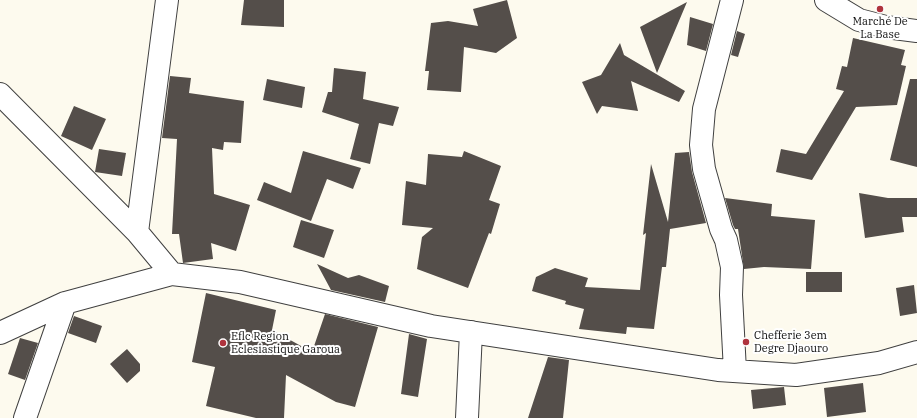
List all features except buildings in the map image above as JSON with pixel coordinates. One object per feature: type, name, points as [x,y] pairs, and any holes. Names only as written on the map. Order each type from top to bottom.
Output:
[{"type":"street","points":[[137,232],[167,0]]},
{"type":"street","points":[[732,0],[704,109],[701,145],[704,169],[721,228],[726,240],[732,267],[731,295],[735,371]]},
{"type":"street","points":[[826,0],[859,20],[886,27],[917,31]]},
{"type":"street","points":[[0,94],[137,232],[172,274]]},
{"type":"street","points":[[0,333],[65,304],[172,274],[240,282],[431,326],[735,371],[796,376],[879,363],[917,352]]},
{"type":"street","points":[[25,418],[65,304]]},
{"type":"street","points":[[467,418],[471,332]]},
{"type":"place","name":"Marché De La Base","points":[[880,9]]},
{"type":"place","name":"Chefferie 3em Degre Djaouro","points":[[746,342]]},
{"type":"place","name":"Eflc Region Eclesiastique Garoua","points":[[223,343]]}]
